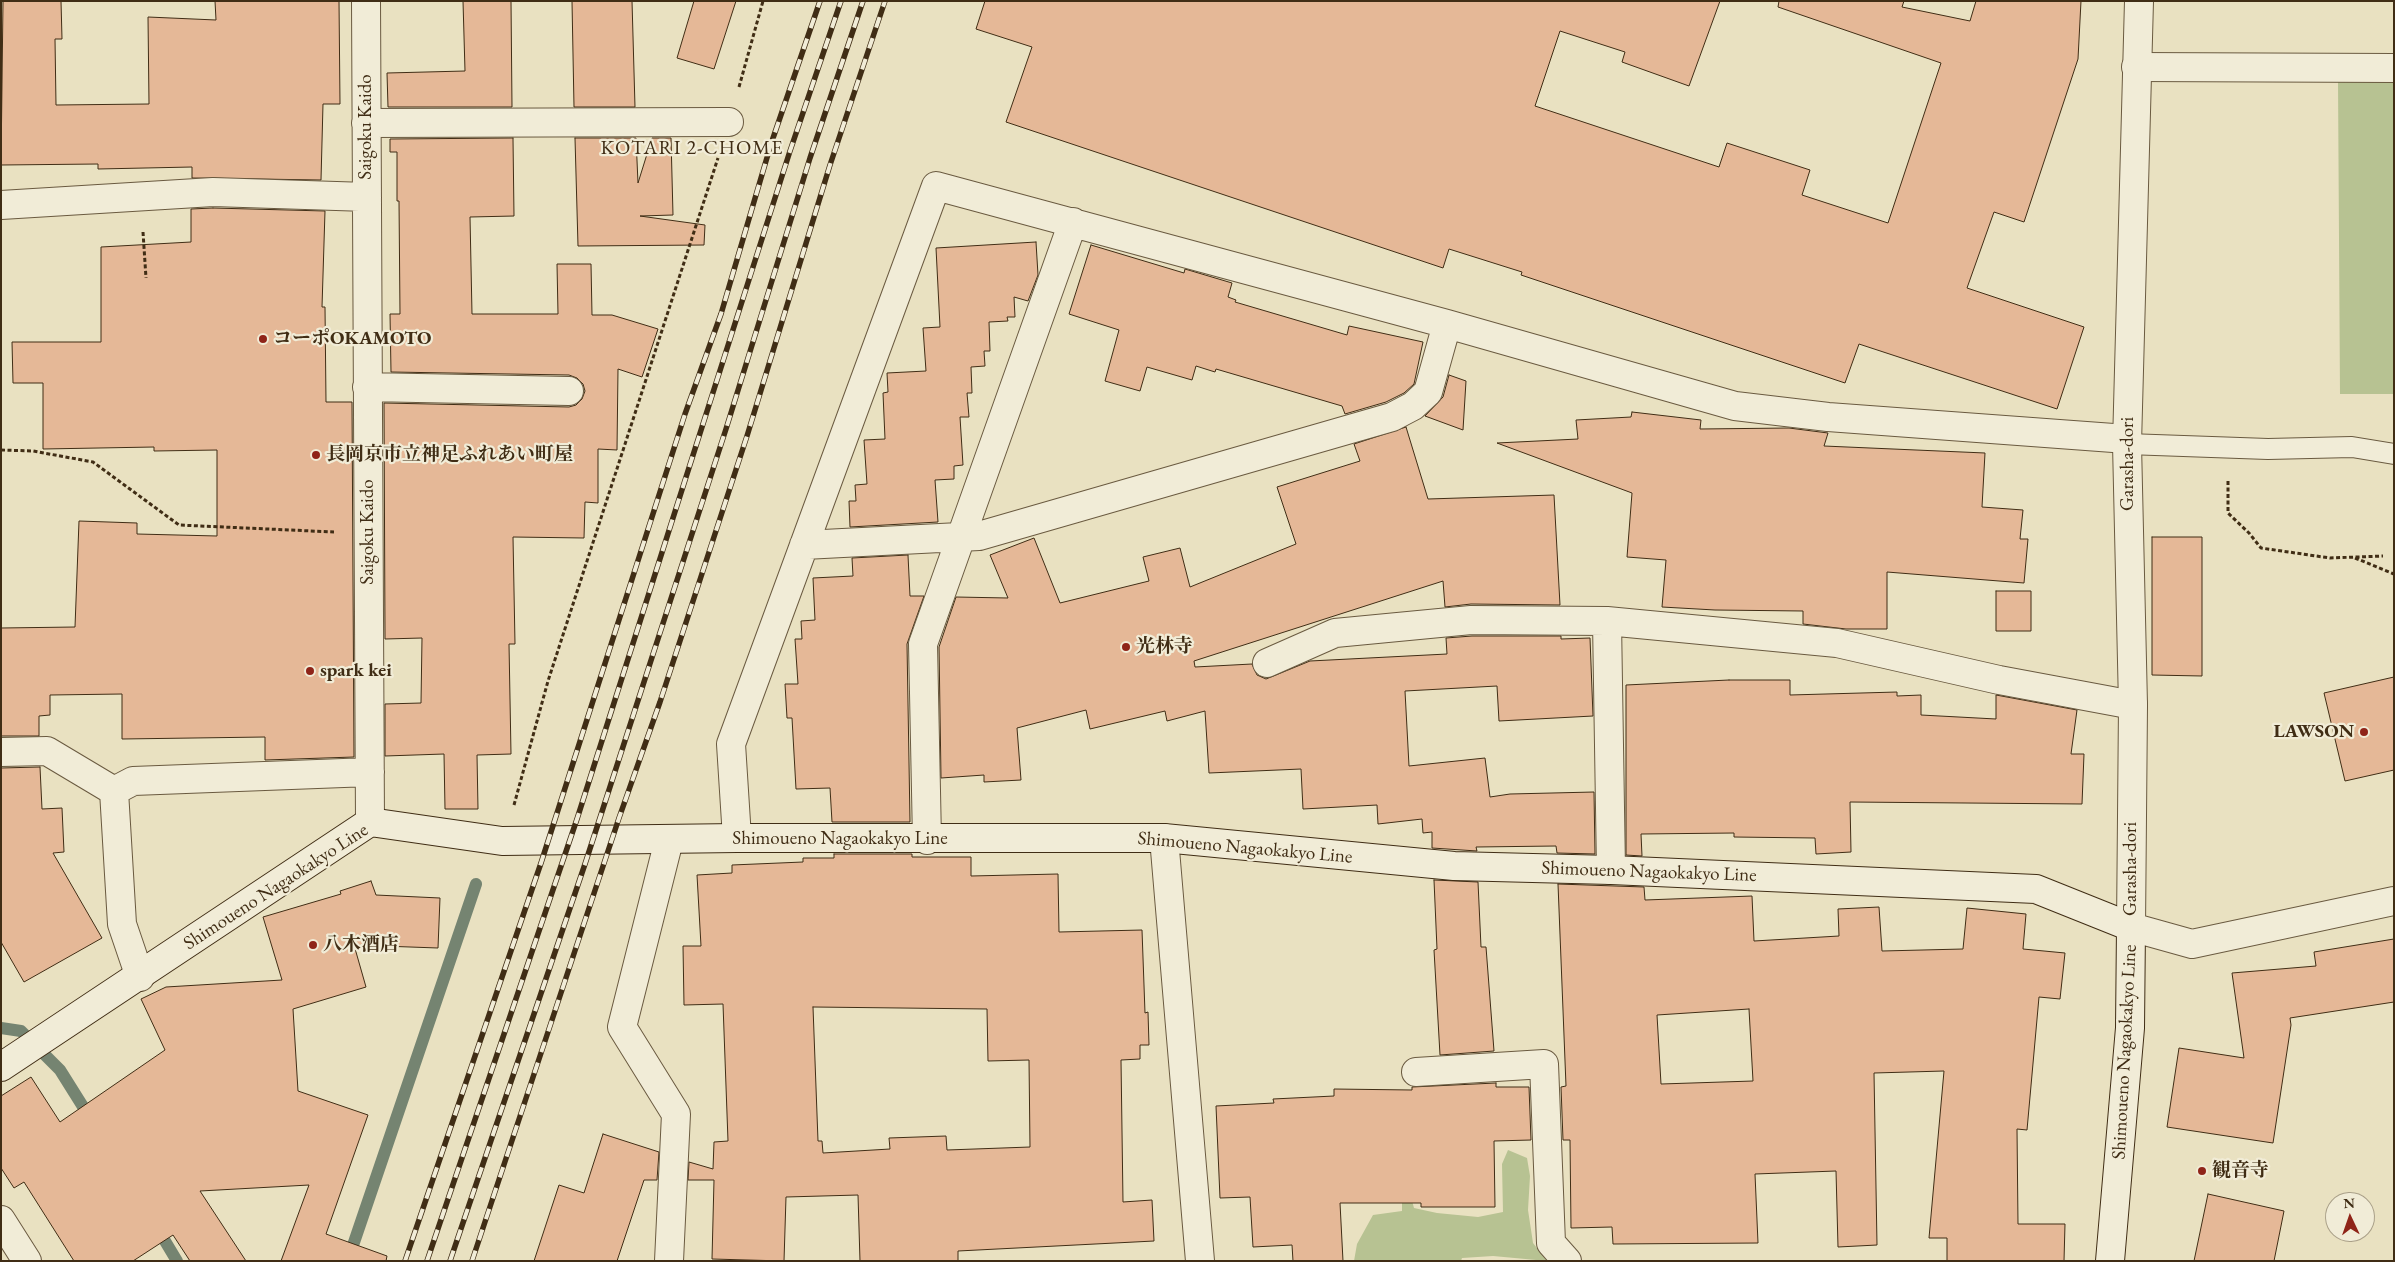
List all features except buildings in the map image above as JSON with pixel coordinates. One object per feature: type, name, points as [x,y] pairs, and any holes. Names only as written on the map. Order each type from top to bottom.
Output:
[{"type":"street","name":"Saigoku Kaido","points":[[366,1],[370,822]]},
{"type":"street","name":"Garasha-dori","points":[[2131,927],[2132,705],[2127,442],[2139,1]]},
{"type":"street","points":[[2136,67],[2394,68]]},
{"type":"street","points":[[366,123],[729,122]]},
{"type":"street","points":[[737,838],[731,744],[936,186],[1447,324],[1735,406],[1828,417],[2127,442]]},
{"type":"street","points":[[1,205],[213,192],[367,196]]},
{"type":"street","points":[[927,840],[923,644],[1073,222]]},
{"type":"street","points":[[804,545],[980,536],[1392,417],[1413,406],[1428,392],[1447,324]]},
{"type":"street","points":[[367,387],[569,391]]},
{"type":"street","points":[[1267,663],[1335,633],[1471,620],[1607,621],[1837,643],[1999,680],[2132,705]]},
{"type":"street","points":[[1607,621],[1611,870]]},
{"type":"street","points":[[1,752],[47,750],[114,791]]},
{"type":"street","points":[[114,791],[133,780],[370,772]]},
{"type":"street","points":[[114,791],[122,924],[140,977]]},
{"type":"street","name":"Shimoueno Nagaokakyo Line","points":[[1,1066],[140,977],[370,822],[502,841],[737,838],[927,840],[1164,838],[1454,866],[1611,870],[2036,889],[2131,927],[2130,1028],[2110,1261]]},
{"type":"street","points":[[1164,838],[1200,1261]]},
{"type":"street","points":[[669,840],[622,1027],[676,1114],[669,1261]]},
{"type":"street","points":[[2131,927],[2192,944],[2394,901]]},
{"type":"street","points":[[1416,1072],[1544,1064],[1551,1243],[1567,1261]]},
{"type":"street","points":[[1,1220],[28,1261]]},
{"type":"lane","points":[[2127,442],[2268,449],[2352,447],[2394,454]]},
{"type":"path","points":[[512,814],[548,681],[670,310],[729,122],[763,1]]},
{"type":"path","points":[[142,196],[146,278]]},
{"type":"path","points":[[1,450],[33,451],[93,462],[178,525],[368,533]]},
{"type":"path","points":[[2228,473],[2228,513],[2249,533],[2261,548],[2330,558],[2383,556]]},
{"type":"path","points":[[2354,558],[2394,574]]},
{"type":"green space","points":[[2338,81],[2394,81],[2394,394],[2340,394]]},
{"type":"green space","points":[[1508,1150],[1527,1158],[1530,1176],[1528,1210],[1533,1243],[1547,1261],[1493,1256],[1462,1258],[1461,1261],[1354,1261],[1357,1244],[1373,1215],[1402,1211],[1402,1187],[1409,1190],[1414,1208],[1437,1213],[1478,1217],[1503,1212],[1502,1164]]},
{"type":"waterway","points":[[348,1260],[476,884]]},
{"type":"waterway","points":[[1,1028],[21,1031],[60,1070],[92,1121]]},
{"type":"waterway","points":[[156,1226],[177,1261]]},
{"type":"railway","points":[[405,1261],[541,863],[685,414],[721,314],[771,144],[820,1]]},
{"type":"railway","points":[[427,1261],[577,819],[790,151],[841,1]]},
{"type":"railway","points":[[450,1261],[585,864],[726,429],[810,158],[863,1]]},
{"type":"railway","points":[[472,1261],[619,818],[660,702],[747,436],[830,165],[885,1]]},
{"type":"place","name":"コーポOKAMOTO","points":[[263,339]]},
{"type":"place","name":"長岡京市立神足ふれあい町屋","points":[[316,455]]},
{"type":"place","name":"光林寺","points":[[1126,647]]},
{"type":"place","name":"spark kei","points":[[310,671]]},
{"type":"place","name":"LAWSON","points":[[2364,732]]},
{"type":"place","name":"八木酒店","points":[[313,945]]},
{"type":"place","name":"観音寺","points":[[2202,1171]]},
{"type":"district","name":"KOTARI 2-CHOME","points":[[692,149]]}]
